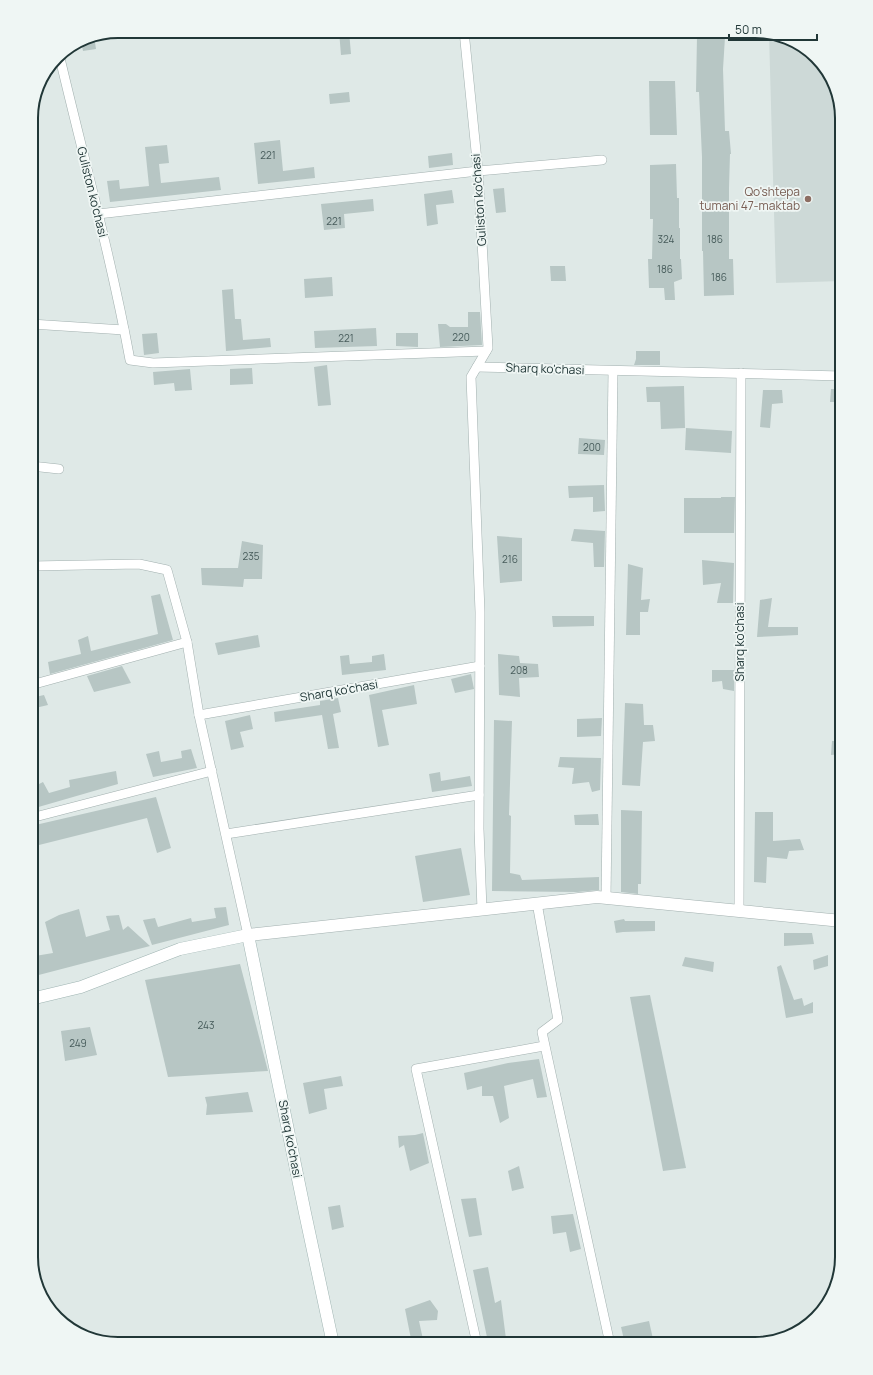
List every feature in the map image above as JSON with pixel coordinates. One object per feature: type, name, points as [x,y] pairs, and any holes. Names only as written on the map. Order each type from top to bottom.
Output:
[{"type":"main road","points":[[38,997],[81,988],[180,948],[248,934],[597,897],[835,920]]},
{"type":"main road","name":"Sharq ko'chasi","points":[[248,934],[332,1337]]},
{"type":"street","name":"Guliston ko'chasi","points":[[465,38],[478,171],[488,348],[471,377],[480,612],[479,829],[482,910]]},
{"type":"street","name":"Guliston ko'chasi","points":[[61,62],[98,214],[130,360],[153,363],[486,351]]},
{"type":"street","points":[[98,214],[478,171],[602,160]]},
{"type":"street","points":[[38,324],[124,330]]},
{"type":"street","name":"Sharq ko'chasi","points":[[477,367],[835,376]]},
{"type":"street","points":[[606,898],[613,370]]},
{"type":"street","name":"Sharq ko'chasi","points":[[739,911],[741,373]]},
{"type":"street","points":[[38,467],[59,469]]},
{"type":"street","name":"Sharq ko'chasi","points":[[38,566],[139,564],[167,570],[187,642],[199,716],[248,934]]},
{"type":"street","points":[[38,683],[187,642]]},
{"type":"street","name":"Sharq ko'chasi","points":[[199,716],[480,666]]},
{"type":"street","points":[[38,816],[212,771]]},
{"type":"street","points":[[226,834],[479,795]]},
{"type":"street","points":[[536,904],[558,1020],[542,1032],[544,1046],[608,1337]]},
{"type":"street","points":[[475,1337],[416,1069],[544,1046]]},
{"type":"shaded area","name":"Qo'shtepa tumani 47-maktab","points":[[769,40],[781,42],[800,51],[822,73],[831,92],[835,118],[835,281],[776,283]]},
{"type":"building","points":[[340,38],[350,38],[351,54],[341,55]]},
{"type":"building","points":[[697,38],[725,38],[723,69],[725,131],[729,131],[731,154],[729,188],[729,259],[733,259],[734,295],[704,296],[702,251],[702,157],[699,92],[696,92]]},
{"type":"building","points":[[95,42],[96,49],[83,51],[82,47]]},
{"type":"building","points":[[649,81],[675,81],[677,135],[650,135]]},
{"type":"building","points":[[349,92],[350,102],[330,104],[329,94]]},
{"type":"building","points":[[280,140],[283,171],[314,167],[315,178],[258,184],[254,143]]},
{"type":"building","points":[[167,145],[169,163],[159,164],[161,183],[219,177],[221,190],[110,202],[107,181],[119,180],[120,189],[149,186],[145,147]]},
{"type":"building","points":[[452,153],[453,165],[429,168],[428,156]]},
{"type":"building","points":[[676,164],[677,198],[679,198],[680,259],[682,279],[674,282],[675,300],[665,300],[664,288],[649,288],[648,259],[652,259],[653,219],[650,219],[650,165]]},
{"type":"building","points":[[504,188],[506,212],[496,213],[493,189]]},
{"type":"building","points":[[452,190],[454,203],[436,205],[438,224],[427,226],[424,194]]},
{"type":"building","points":[[373,199],[374,211],[344,214],[345,228],[324,230],[321,204]]},
{"type":"building","points":[[550,266],[565,266],[566,281],[551,281]]},
{"type":"building","points":[[332,277],[333,296],[305,298],[304,279]]},
{"type":"building","points":[[233,289],[235,319],[241,319],[243,340],[270,338],[271,347],[226,351],[222,290]]},
{"type":"building","points":[[468,312],[480,312],[482,345],[440,347],[438,324],[446,324],[450,327],[468,327]]},
{"type":"building","points":[[376,328],[377,346],[315,348],[314,331]]},
{"type":"building","points":[[157,333],[159,353],[144,355],[142,334]]},
{"type":"building","points":[[396,333],[418,333],[418,347],[396,346]]},
{"type":"building","points":[[636,351],[660,351],[660,365],[634,365]]},
{"type":"building","points":[[327,365],[331,405],[318,406],[314,367]]},
{"type":"building","points":[[252,368],[253,384],[230,385],[230,369]]},
{"type":"building","points":[[190,369],[192,390],[175,391],[174,383],[154,385],[153,372]]},
{"type":"building","points":[[684,386],[685,428],[661,429],[660,402],[647,402],[646,387]]},
{"type":"building","points":[[831,389],[835,389],[835,402],[830,402]]},
{"type":"building","points":[[763,390],[782,390],[783,403],[772,404],[770,428],[760,427]]},
{"type":"building","points":[[686,428],[732,431],[731,453],[685,450]]},
{"type":"building","points":[[579,438],[605,440],[604,455],[578,454]]},
{"type":"building","points":[[604,485],[605,511],[593,512],[593,497],[569,498],[568,486]]},
{"type":"building","points":[[735,497],[734,533],[684,533],[684,498]]},
{"type":"building","points":[[574,529],[605,531],[604,567],[594,567],[593,543],[571,541]]},
{"type":"building","points":[[497,536],[522,538],[522,581],[500,583]]},
{"type":"building","points":[[242,541],[263,545],[262,579],[244,579],[243,587],[202,585],[201,568],[238,568]]},
{"type":"building","points":[[702,560],[734,563],[733,603],[717,603],[721,583],[703,585]]},
{"type":"building","points":[[628,564],[643,568],[641,600],[650,599],[648,612],[640,612],[640,635],[626,635]]},
{"type":"building","points":[[160,594],[173,640],[50,674],[48,662],[81,654],[78,640],[88,636],[91,651],[158,634],[151,596]]},
{"type":"building","points":[[772,598],[768,627],[798,627],[798,635],[757,637],[760,600]]},
{"type":"building","points":[[552,616],[594,616],[594,626],[553,627]]},
{"type":"building","points":[[258,635],[260,647],[218,655],[215,643]]},
{"type":"building","points":[[384,654],[386,670],[342,675],[340,656],[349,655],[350,664],[372,662],[372,656]]},
{"type":"building","points":[[498,654],[519,656],[520,663],[538,664],[539,677],[519,678],[520,697],[499,695]]},
{"type":"building","points":[[122,666],[131,683],[94,692],[87,676]]},
{"type":"building","points":[[712,670],[734,670],[734,691],[723,689],[722,681],[712,682]]},
{"type":"building","points":[[471,674],[474,689],[455,693],[451,679]]},
{"type":"building","points":[[414,685],[417,704],[382,710],[389,745],[378,747],[369,695]]},
{"type":"building","points":[[44,695],[48,705],[38,707],[38,696]]},
{"type":"building","points":[[338,698],[341,712],[333,714],[339,748],[328,749],[322,715],[275,722],[274,712],[320,705],[320,701]]},
{"type":"building","points":[[625,703],[643,704],[644,725],[653,725],[655,741],[643,742],[640,786],[622,785]]},
{"type":"building","points":[[250,715],[253,729],[240,732],[244,747],[231,750],[225,721]]},
{"type":"building","points":[[602,718],[601,736],[577,737],[577,719]]},
{"type":"building","points":[[494,720],[512,721],[509,815],[511,816],[510,873],[520,875],[522,880],[599,877],[599,890],[577,892],[492,891]]},
{"type":"building","points":[[832,741],[835,741],[835,755],[831,755]]},
{"type":"building","points":[[191,749],[197,768],[153,777],[146,754],[159,751],[161,762],[182,758],[181,751]]},
{"type":"building","points":[[560,757],[601,758],[600,790],[592,792],[589,782],[572,784],[574,768],[558,767]]},
{"type":"building","points":[[116,771],[118,784],[38,807],[38,784],[43,782],[49,793],[70,787],[69,780]]},
{"type":"building","points":[[440,772],[441,781],[470,776],[472,786],[432,792],[429,774]]},
{"type":"building","points":[[156,797],[171,848],[157,853],[147,818],[38,845],[38,824]]},
{"type":"building","points":[[621,810],[642,811],[641,884],[638,884],[638,894],[621,892]]},
{"type":"building","points":[[755,812],[773,812],[773,841],[800,839],[804,850],[789,851],[787,859],[767,857],[766,883],[754,882]]},
{"type":"building","points":[[598,814],[599,825],[575,825],[574,815]]},
{"type":"building","points":[[461,848],[470,895],[423,902],[415,856]]},
{"type":"building","points":[[226,907],[229,925],[152,945],[143,920],[155,918],[158,927],[191,918],[192,922],[216,918],[214,908]]},
{"type":"building","points":[[79,909],[86,937],[110,930],[106,916],[119,915],[123,930],[128,926],[150,946],[38,975],[38,956],[53,953],[45,922],[59,915]]},
{"type":"building","points":[[624,919],[625,921],[655,921],[655,931],[616,933],[614,921]]},
{"type":"building","points":[[784,933],[812,933],[814,944],[784,946]]},
{"type":"building","points":[[828,955],[828,966],[814,970],[813,960]]},
{"type":"building","points":[[685,957],[714,962],[713,972],[682,966]]},
{"type":"building","points":[[240,964],[268,1071],[168,1077],[145,980]]},
{"type":"building","points":[[781,965],[794,1000],[802,998],[804,1006],[813,1002],[813,1013],[786,1018],[777,967]]},
{"type":"building","points":[[650,995],[686,1168],[663,1171],[630,997]]},
{"type":"building","points":[[90,1027],[97,1055],[65,1061],[61,1031]]},
{"type":"building","points":[[539,1059],[547,1097],[537,1098],[533,1079],[504,1086],[509,1118],[500,1123],[493,1096],[482,1096],[482,1086],[467,1090],[464,1073],[508,1063]]},
{"type":"building","points":[[341,1076],[343,1086],[324,1089],[327,1109],[309,1114],[303,1083]]},
{"type":"building","points":[[248,1092],[253,1112],[206,1115],[207,1105],[205,1097]]},
{"type":"building","points":[[423,1133],[429,1163],[410,1171],[404,1145],[399,1148],[398,1136]]},
{"type":"building","points":[[519,1166],[524,1188],[512,1191],[508,1171]]},
{"type":"building","points":[[476,1198],[482,1235],[469,1237],[461,1199]]},
{"type":"building","points":[[340,1205],[344,1227],[332,1230],[328,1207]]},
{"type":"building","points":[[573,1214],[581,1249],[570,1252],[566,1232],[553,1234],[551,1216]]},
{"type":"building","points":[[488,1267],[495,1303],[501,1300],[506,1337],[487,1337],[473,1270]]},
{"type":"building","points":[[430,1300],[438,1311],[437,1320],[419,1321],[422,1337],[411,1337],[405,1309]]},
{"type":"building","points":[[649,1321],[653,1337],[623,1337],[621,1327]]},
{"type":"place","name":"Qo'shtepa tumani 47-maktab","points":[[808,199]]}]
